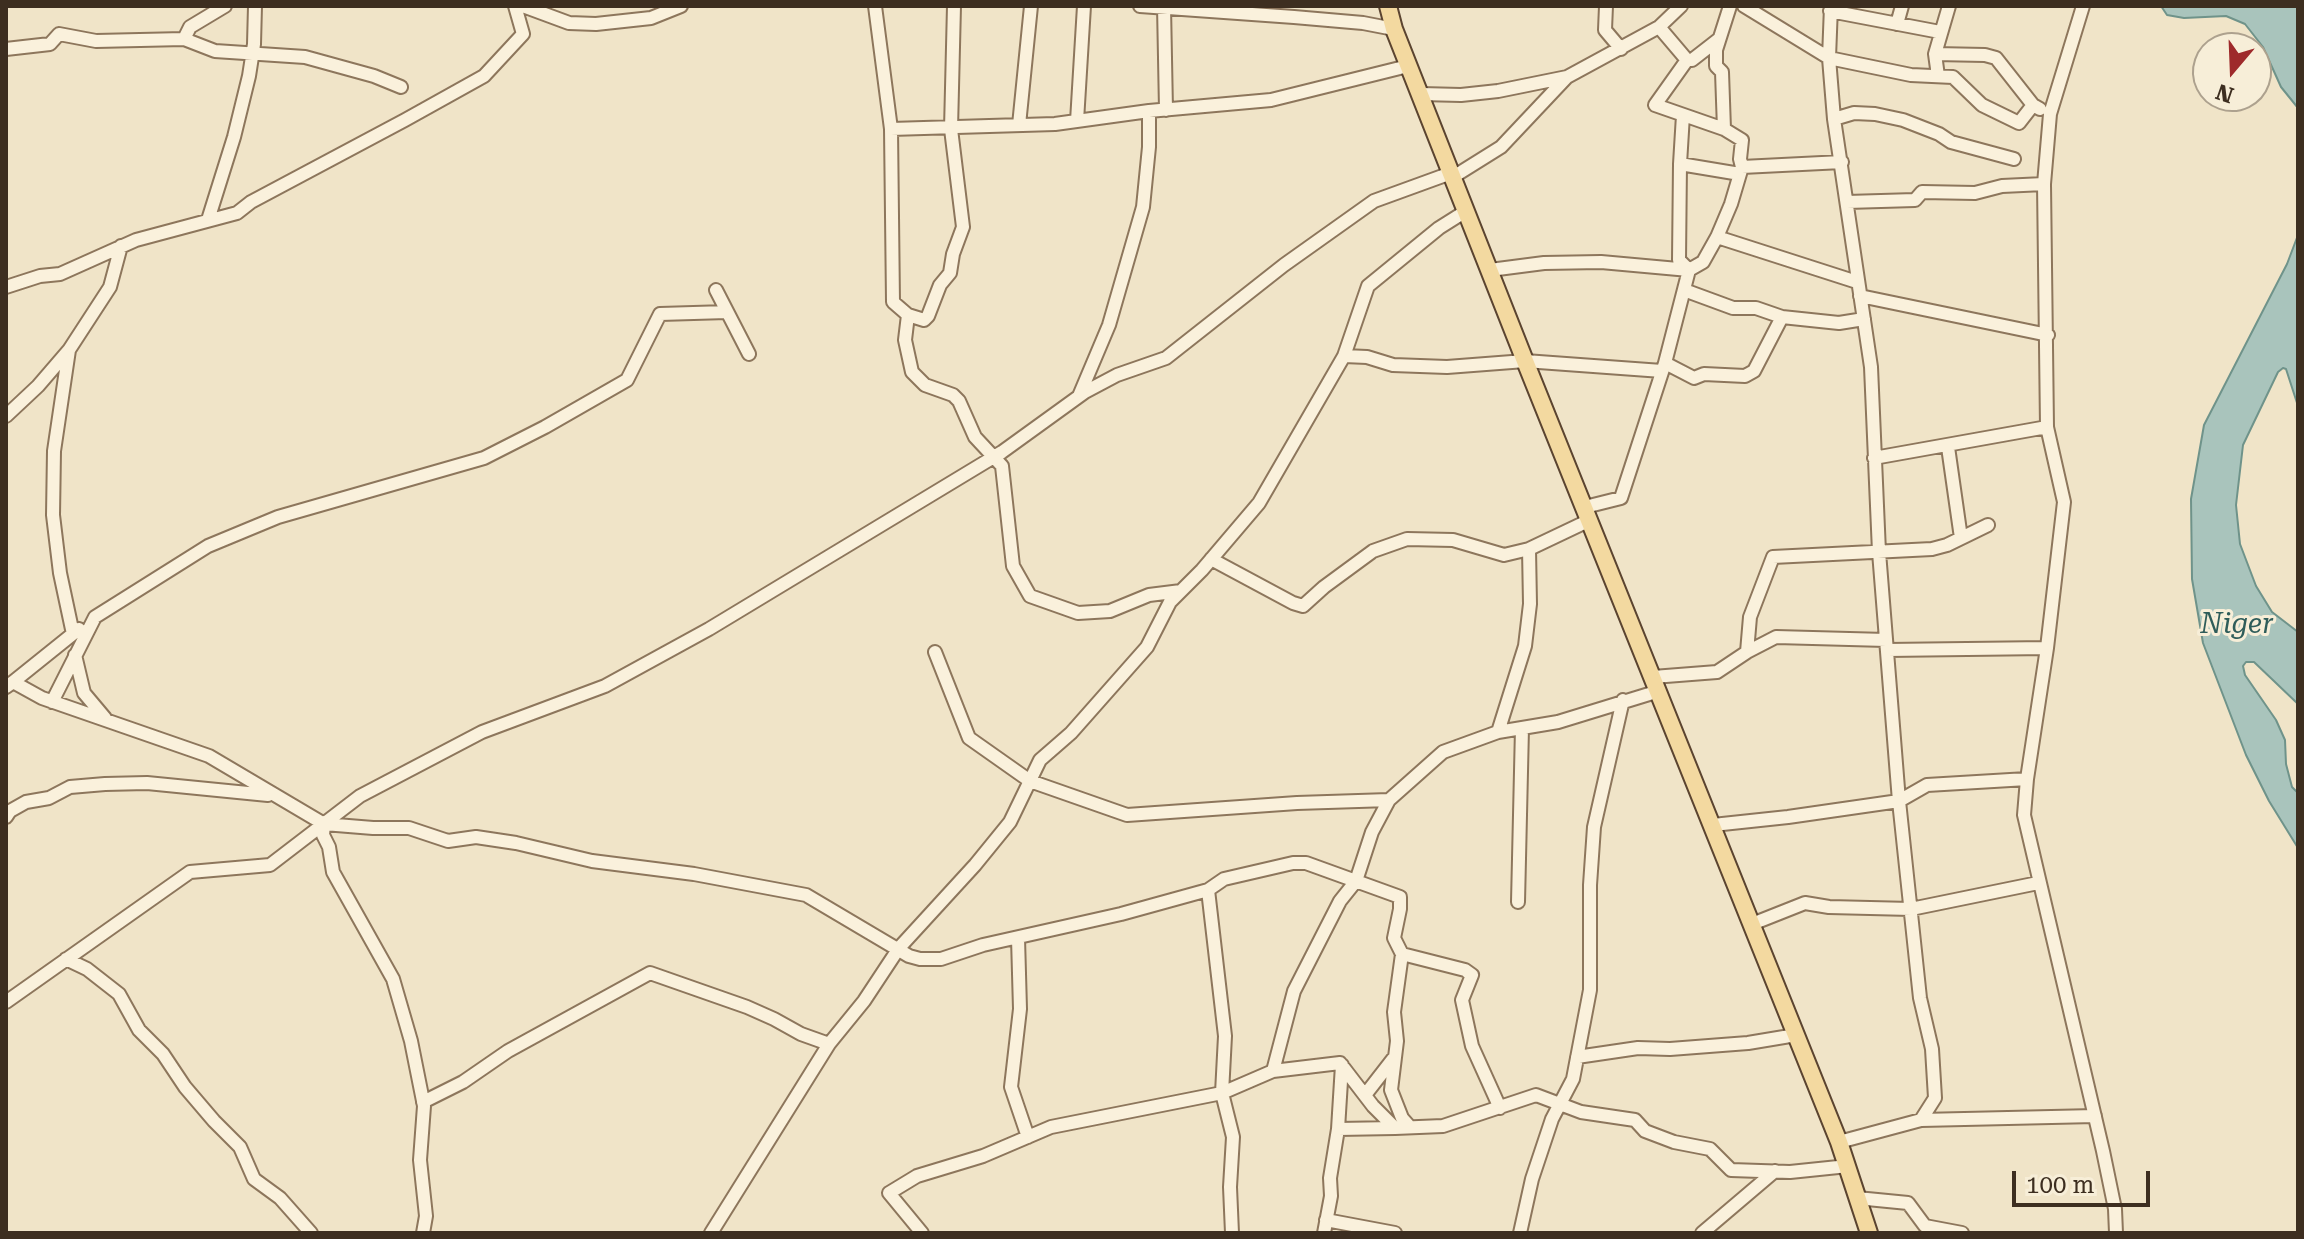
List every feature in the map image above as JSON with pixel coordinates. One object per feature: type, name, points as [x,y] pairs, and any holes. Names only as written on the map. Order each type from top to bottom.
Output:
[{"type":"main road","points":[[1388,6],[1408,66],[1525,361],[1839,1142],[1869,1233]]},
{"type":"street","points":[[184,39],[190,27],[225,6]]},
{"type":"street","points":[[208,220],[234,137],[253,53],[255,6]]},
{"type":"street","points":[[6,287],[40,276],[60,274],[136,240],[237,213],[251,202],[484,76],[523,34],[515,6]]},
{"type":"street","points":[[523,6],[569,23],[596,24],[651,18],[681,6]]},
{"type":"street","points":[[875,6],[891,129],[893,302],[908,315],[924,320],[940,285],[950,273],[963,227],[951,129],[954,6]]},
{"type":"street","points":[[1019,125],[1031,6]]},
{"type":"street","points":[[1077,121],[1084,6]]},
{"type":"street","points":[[1140,6],[1308,18],[1394,29]]},
{"type":"street","points":[[1606,6],[1605,30],[1621,49]]},
{"type":"street","points":[[1421,94],[1461,95],[1498,91],[1567,77],[1659,27],[1681,6]]},
{"type":"street","points":[[1724,129],[1722,72],[1716,66],[1719,39],[1730,6]]},
{"type":"street","points":[[1744,6],[1829,58],[1898,73],[1953,77],[1982,105],[2019,123],[2033,105]]},
{"type":"street","points":[[1897,24],[1902,6]]},
{"type":"street","points":[[1938,76],[1935,54],[1949,6]]},
{"type":"street","points":[[2083,6],[2050,114],[2044,184],[2047,427],[2064,502],[2024,815],[2095,1116],[2115,1209],[2116,1233]]},
{"type":"street","points":[[1164,7],[1166,110]]},
{"type":"street","points":[[1921,1120],[1935,1098],[1932,1049],[1920,998],[1899,801],[1879,552],[1871,367],[1834,119],[1829,58],[1830,8],[1940,32]]},
{"type":"street","points":[[1659,27],[1687,60]]},
{"type":"street","points":[[6,49],[50,44],[59,34],[96,41],[184,39],[215,51],[305,57],[374,76],[401,87]]},
{"type":"street","points":[[1490,270],[1544,263],[1601,262],[1689,270],[1703,262],[1717,237],[1741,171],[1742,140],[1724,129],[1655,105],[1687,60],[1692,60],[1719,39]]},
{"type":"street","points":[[1935,54],[1996,58],[2033,105],[2050,114]]},
{"type":"street","points":[[891,129],[951,129],[1077,121],[1271,100],[1408,66]]},
{"type":"street","points":[[6,1002],[190,872],[270,865],[360,796],[482,732],[605,686],[696,636],[994,457],[1079,397],[1117,375],[1166,358],[1284,265],[1374,201],[1452,175],[1501,147],[1567,77]]},
{"type":"street","points":[[1079,397],[1109,325],[1143,207],[1149,111]]},
{"type":"street","points":[[1834,119],[1854,113],[1903,120],[1951,142],[2014,159]]},
{"type":"street","points":[[1683,115],[1679,260],[1689,270]]},
{"type":"street","points":[[1680,164],[1741,171],[1842,162]]},
{"type":"street","points":[[1847,202],[1915,200],[1922,192],[1975,193],[2002,186],[2044,184]]},
{"type":"street","points":[[711,1233],[829,1044],[864,1001],[899,948],[1010,822],[1040,760],[1071,733],[1147,647],[1170,602],[1259,503],[1344,356],[1368,286],[1439,228],[1466,211]]},
{"type":"street","points":[[1717,237],[1857,282]]},
{"type":"street","points":[[6,416],[38,386],[69,350],[110,287],[121,246]]},
{"type":"street","points":[[1211,559],[1303,606],[1373,551],[1407,539],[1453,540],[1504,555],[1529,549],[1587,514],[1621,498],[1664,367],[1689,270]]},
{"type":"street","points":[[716,290],[749,354]]},
{"type":"street","points":[[1684,290],[1733,308],[1756,308],[1782,317],[1839,323],[1864,319]]},
{"type":"street","points":[[1860,296],[2048,335]]},
{"type":"street","points":[[727,312],[660,314],[627,380],[484,458],[278,517],[208,546],[95,617],[10,684],[52,702],[209,756],[324,824],[409,828],[448,841],[476,837],[592,861],[694,874],[806,895],[909,956],[929,960],[1208,890],[1224,879],[1301,862],[1400,897],[1394,938],[1402,954],[1394,1012],[1397,1041],[1391,1090],[1395,1105],[1410,1127]]},
{"type":"street","points":[[908,315],[905,340],[912,372],[925,385],[953,395],[959,401],[975,437],[1002,466],[1013,566],[1030,596],[1078,613],[1110,611],[1149,595],[1181,591]]},
{"type":"street","points":[[1344,356],[1367,357],[1393,365],[1447,367],[1525,361],[1664,367],[1694,378],[1704,374],[1745,376],[1754,371],[1782,317]]},
{"type":"street","points":[[69,350],[54,451],[53,515],[60,573],[73,634]]},
{"type":"street","points":[[1874,458],[2047,427]]},
{"type":"street","points":[[1948,447],[1961,538]]},
{"type":"street","points":[[1747,652],[1750,617],[1773,557],[1932,549],[1988,525]]},
{"type":"street","points":[[1498,732],[1525,646],[1530,604],[1529,549]]},
{"type":"street","points":[[52,702],[95,617]]},
{"type":"street","points":[[1273,1071],[1294,991],[1340,901],[1356,881],[1372,832],[1389,800],[1443,752],[1498,732],[1558,722],[1623,700],[1656,684],[1717,672],[1776,637],[1886,645],[2047,648]]},
{"type":"street","points":[[935,652],[969,738],[1030,781],[1127,815],[1389,800]]},
{"type":"street","points":[[75,655],[84,693],[108,720]]},
{"type":"street","points":[[1520,1233],[1532,1179],[1552,1119],[1573,1079],[1590,990],[1590,885],[1594,827],[1623,700]]},
{"type":"street","points":[[1518,902],[1522,728]]},
{"type":"street","points":[[1713,825],[1899,801],[1927,785],[2027,779]]},
{"type":"street","points":[[6,817],[26,802],[49,798],[70,787],[105,784],[147,783],[275,796]]},
{"type":"street","points":[[324,824],[323,835],[329,847],[333,872],[393,979],[411,1041],[423,1102],[420,1160],[426,1216],[423,1233]]},
{"type":"street","points":[[1752,924],[1805,903],[1829,907],[1911,909],[2038,883]]},
{"type":"street","points":[[1208,890],[1225,1036],[1222,1093],[1233,1137],[1230,1187],[1232,1233]]},
{"type":"street","points":[[1018,938],[1020,1009],[1011,1087],[1028,1137]]},
{"type":"street","points":[[1402,954],[1465,970],[1472,975],[1462,1000],[1472,1046],[1500,1108]]},
{"type":"street","points":[[66,959],[87,969],[119,994],[139,1030],[163,1054],[185,1087],[214,1121],[240,1147],[254,1179],[280,1198],[311,1233]]},
{"type":"street","points":[[423,1102],[650,973],[747,1007],[801,1034],[829,1044]]},
{"type":"street","points":[[1577,1057],[1638,1048],[1670,1049],[1748,1043],[1796,1035]]},
{"type":"street","points":[[1365,1095],[1395,1056]]},
{"type":"street","points":[[922,1233],[889,1193],[917,1176],[983,1156],[1051,1127],[1222,1093],[1273,1071],[1340,1063],[1395,1128]]},
{"type":"street","points":[[1342,1065],[1338,1129],[1330,1178],[1331,1196],[1325,1226],[1395,1233]]},
{"type":"street","points":[[1338,1129],[1443,1126],[1536,1095],[1581,1112],[1635,1120],[1645,1131],[1674,1142],[1710,1149],[1731,1170],[1775,1171],[1848,1166]]},
{"type":"street","points":[[1839,1142],[1921,1120],[2095,1116]]},
{"type":"street","points":[[1702,1233],[1775,1171]]},
{"type":"street","points":[[1857,1198],[1908,1203],[1925,1226],[1962,1233]]},
{"type":"water","points":[[2161,6],[2298,6],[2298,108],[2281,87],[2272,67],[2272,32],[2251,32],[2245,24],[2226,16],[2184,18],[2167,15]]},
{"type":"water","name":"Niger","points":[[2298,235],[2298,406],[2286,369],[2283,368],[2278,372],[2243,445],[2236,505],[2240,544],[2256,586],[2272,612],[2298,632],[2298,704],[2254,662],[2246,662],[2243,666],[2245,675],[2276,720],[2285,740],[2286,764],[2292,787],[2298,793],[2298,848],[2246,755],[2203,643],[2192,579],[2191,499],[2204,425],[2287,264]]}]
